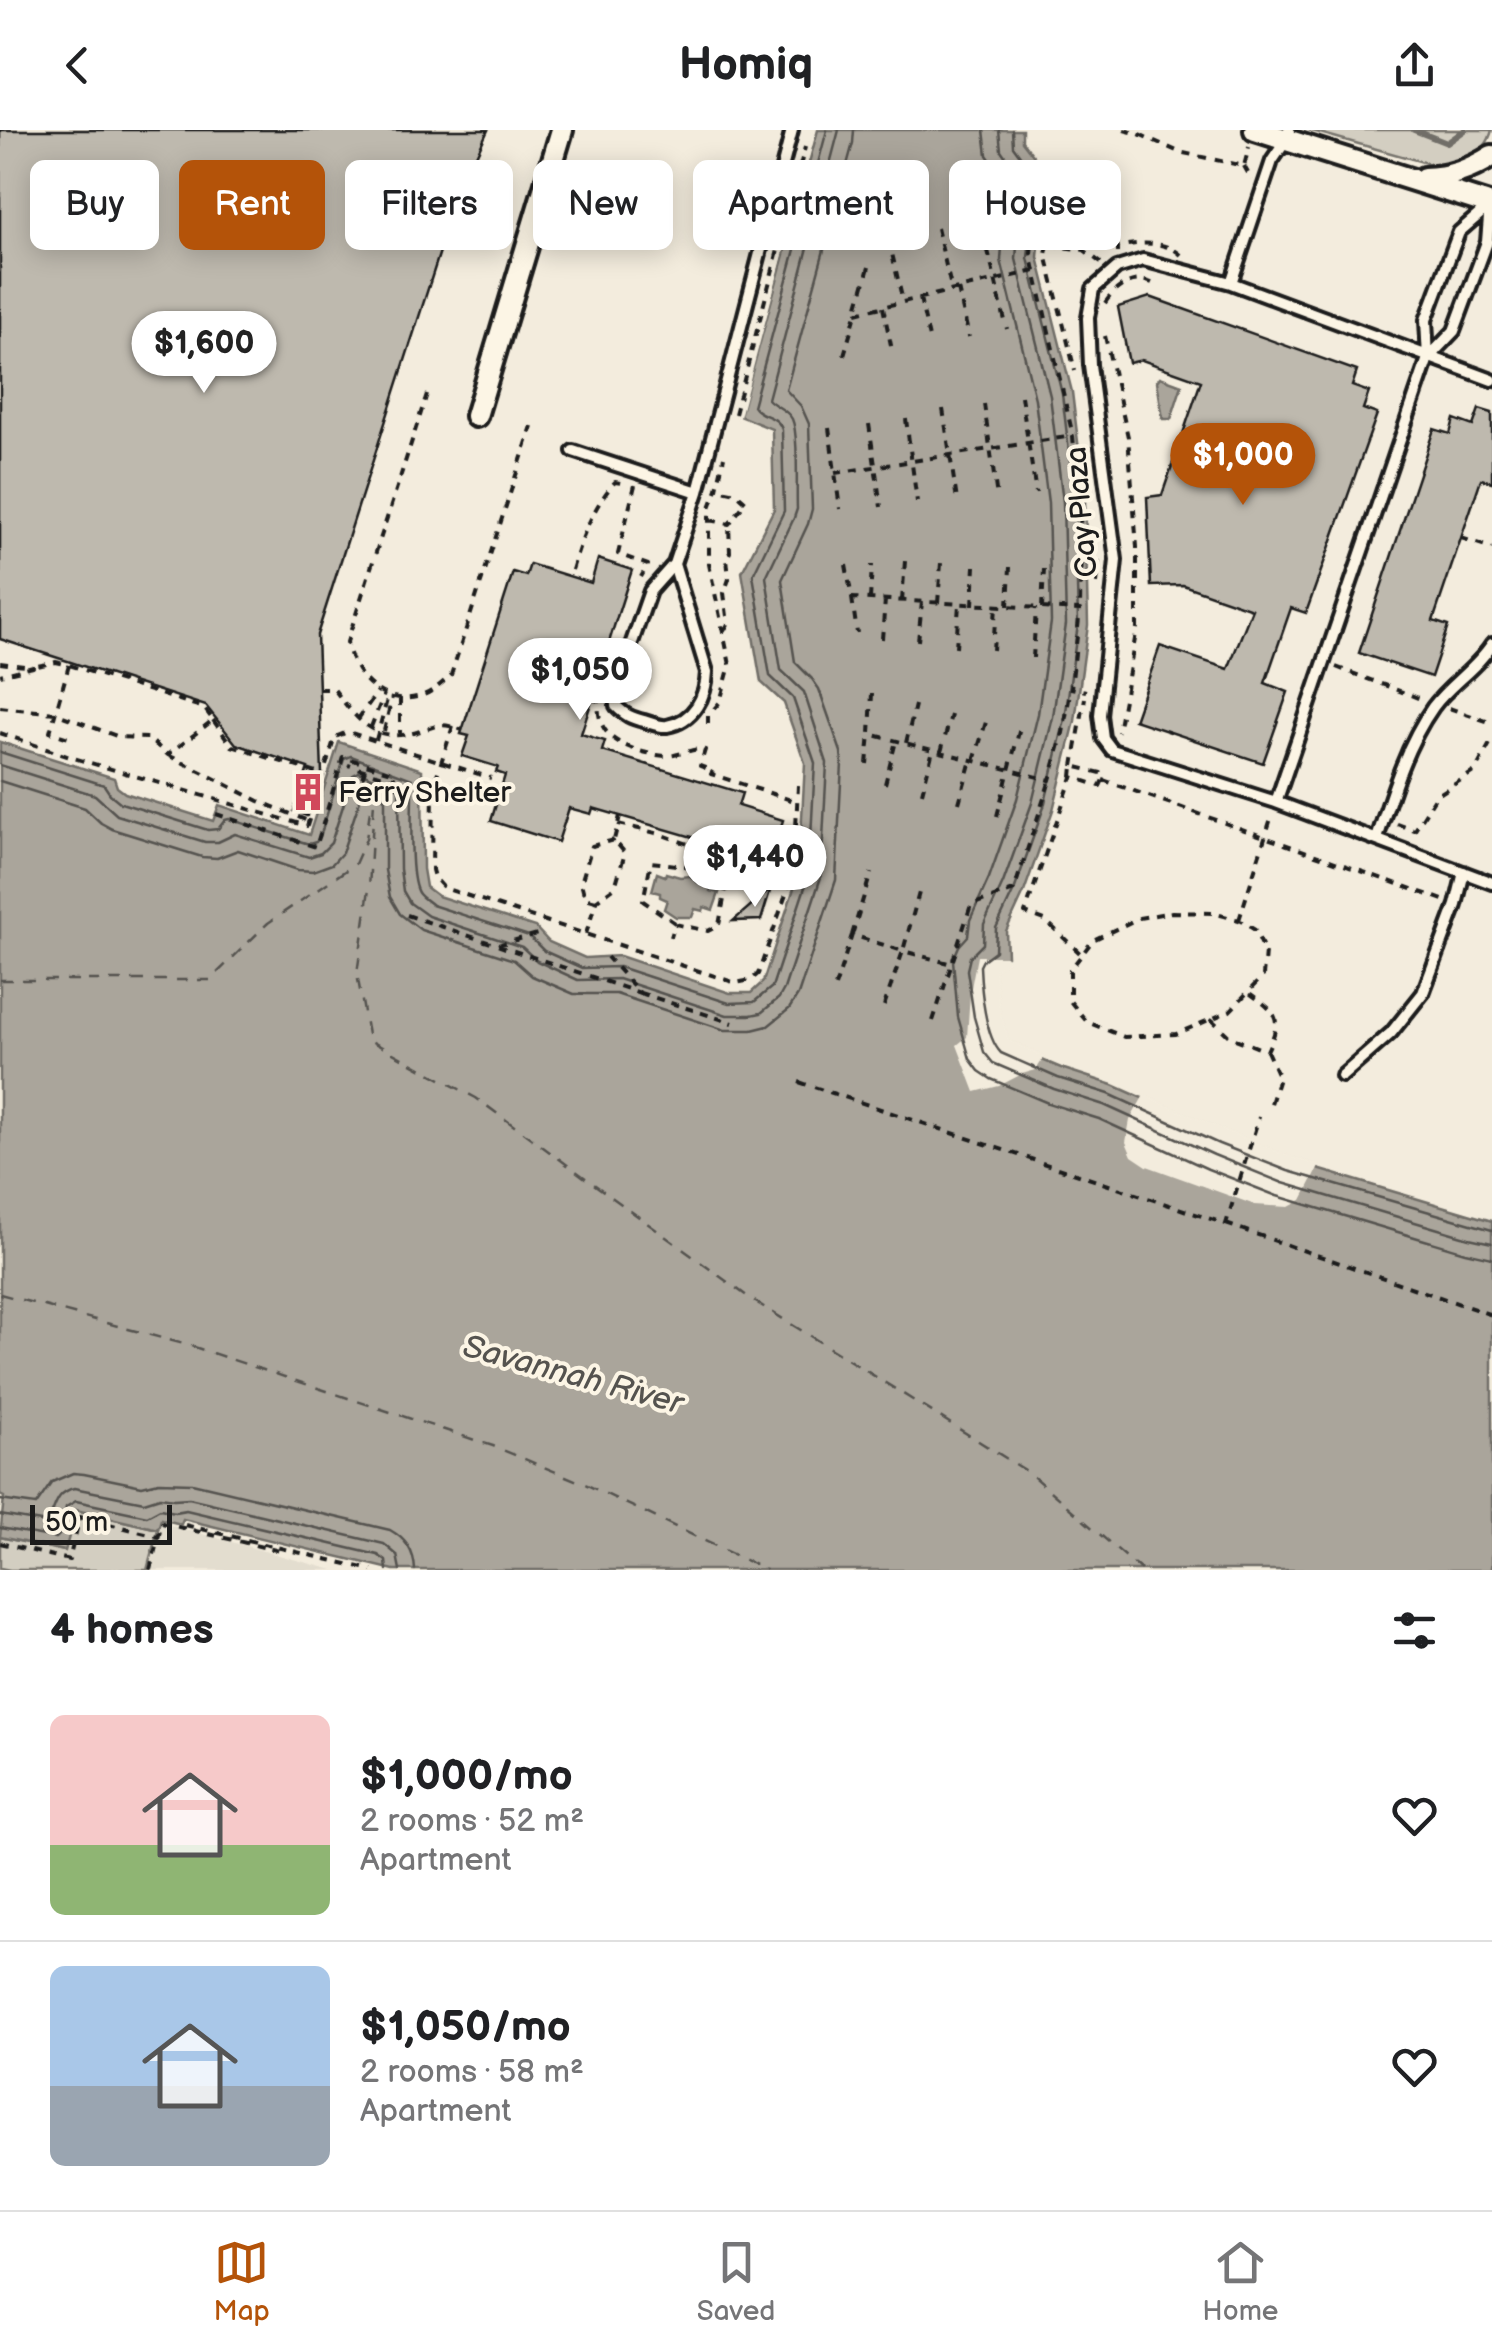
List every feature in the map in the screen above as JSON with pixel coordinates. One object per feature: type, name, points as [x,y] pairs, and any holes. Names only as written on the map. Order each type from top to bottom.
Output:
[{"type":"street","points":[[554,160],[562,130]]},
{"type":"street","points":[[561,160],[574,130]]},
{"type":"street","points":[[1254,130],[1288,134],[1491,203]]},
{"type":"street","points":[[1411,178],[1442,177],[1468,170],[1492,156]]},
{"type":"street","points":[[476,416],[533,233]]},
{"type":"lane","points":[[674,564],[707,672],[702,699],[689,716],[665,726],[626,716],[616,706],[616,688],[650,591],[674,564],[698,492],[792,130]]},
{"type":"lane","points":[[1232,283],[1272,161],[1288,134]]},
{"type":"lane","points":[[1428,358],[1454,331],[1487,242],[1491,203]]},
{"type":"lane","points":[[1276,802],[1428,358],[1426,320],[1459,232],[1491,203]]},
{"type":"lane","points":[[1109,269],[1143,260],[1232,283],[1492,380]]},
{"type":"lane","name":"Cay Plaza","points":[[1109,269],[1093,289],[1088,318],[1090,366],[1116,560],[1100,715],[1103,738],[1112,750],[1276,802],[1492,883]]},
{"type":"lane","points":[[573,452],[698,492]]},
{"type":"lane","points":[[1377,838],[1416,735],[1435,704],[1482,660],[1492,644]]},
{"type":"lane","points":[[1342,1076],[1391,1033],[1423,993],[1456,905],[1464,872]]},
{"type":"path","points":[[1124,130],[1179,152],[1245,163],[1252,181]]},
{"type":"path","points":[[732,425],[807,136]]},
{"type":"path","points":[[937,228],[969,337]]},
{"type":"path","points":[[1084,250],[1109,269],[1116,261],[1118,247],[1158,244],[1181,253],[1186,264]]},
{"type":"path","points":[[891,250],[903,302]]},
{"type":"path","points":[[988,250],[1007,328]]},
{"type":"path","points":[[933,1021],[971,905],[1014,890],[1050,780],[1072,688],[1080,610],[1080,531],[1073,436],[1030,250]]},
{"type":"path","points":[[1047,250],[1076,378]]},
{"type":"path","points":[[844,355],[869,267]]},
{"type":"path","points":[[856,312],[1036,271]]},
{"type":"path","points":[[920,298],[930,343]]},
{"type":"path","points":[[883,307],[892,350]]},
{"type":"path","points":[[427,394],[347,642],[353,665],[363,678],[388,696],[417,697],[451,675],[532,426]]},
{"type":"path","points":[[1022,396],[1036,493]]},
{"type":"path","points":[[984,404],[997,497]]},
{"type":"path","points":[[943,410],[957,500]]},
{"type":"path","points":[[906,419],[917,502]]},
{"type":"path","points":[[869,424],[880,507]]},
{"type":"path","points":[[829,428],[840,508]]},
{"type":"path","points":[[835,474],[1073,436]]},
{"type":"path","points":[[708,731],[707,717],[720,702],[730,665],[709,564],[709,510],[724,457]]},
{"type":"path","points":[[717,489],[736,494],[746,502],[729,524],[730,579],[724,593],[728,624],[722,633]]},
{"type":"path","points":[[709,519],[729,524]]},
{"type":"path","points":[[1461,538],[1492,548]]},
{"type":"path","points":[[1097,591],[1099,554]]},
{"type":"path","points":[[902,601],[905,561]]},
{"type":"path","points":[[938,603],[940,562]]},
{"type":"path","points":[[846,565],[857,633]]},
{"type":"path","points":[[870,599],[872,565]]},
{"type":"path","points":[[973,604],[975,566]]},
{"type":"path","points":[[1008,606],[1010,567]]},
{"type":"path","points":[[1033,658],[1044,568]]},
{"type":"path","points":[[852,598],[1080,610]]},
{"type":"path","points":[[882,639],[885,600]]},
{"type":"path","points":[[918,642],[922,602]]},
{"type":"path","points":[[956,646],[958,604]]},
{"type":"path","points":[[993,650],[996,606]]},
{"type":"path","points":[[0,674],[56,662],[69,664],[204,708],[232,746],[323,775]]},
{"type":"path","points":[[1322,662],[1492,723]]},
{"type":"path","points":[[0,663],[33,667]]},
{"type":"path","points":[[69,664],[50,732],[72,739]]},
{"type":"path","points":[[1072,688],[1083,690],[1072,777],[1025,913],[1045,920],[1082,955]]},
{"type":"path","points":[[319,689],[334,689],[357,720],[381,733],[410,734],[442,723],[463,730]]},
{"type":"path","points":[[357,720],[378,691]]},
{"type":"path","points":[[867,764],[872,693]]},
{"type":"path","points":[[370,729],[388,696]]},
{"type":"path","points":[[376,741],[388,696]]},
{"type":"path","points":[[400,698],[400,734]]},
{"type":"path","points":[[906,743],[916,705]]},
{"type":"path","points":[[0,707],[55,713],[119,736],[148,738],[168,755],[308,821]]},
{"type":"path","points":[[941,752],[951,715]]},
{"type":"path","points":[[168,755],[213,720]]},
{"type":"path","points":[[959,803],[986,722]]},
{"type":"path","points":[[453,726],[433,787],[432,870],[439,884],[736,983],[752,980],[758,974],[794,872],[798,785]]},
{"type":"path","points":[[997,816],[1020,728]]},
{"type":"path","points":[[0,733],[307,826],[335,737],[348,732],[492,778]]},
{"type":"path","points":[[870,734],[1050,780]]},
{"type":"path","points":[[1383,820],[1414,830],[1436,796],[1475,771],[1492,740]]},
{"type":"path","points":[[885,784],[896,741]]},
{"type":"path","points":[[922,793],[933,750]]},
{"type":"path","points":[[330,753],[395,773],[393,779],[348,765]]},
{"type":"path","points":[[216,814],[316,847],[343,757]]},
{"type":"path","points":[[1072,777],[1100,786],[1103,780],[1101,772],[1073,766]]},
{"type":"path","points":[[365,770],[362,778],[374,782]]},
{"type":"path","points":[[1103,780],[1456,905]]},
{"type":"path","points":[[1239,920],[1276,802]]},
{"type":"path","points":[[614,840],[620,816]]},
{"type":"path","points":[[618,824],[699,848],[692,867]]},
{"type":"path","points":[[586,934],[596,902],[616,887],[624,853],[614,840]]},
{"type":"path","points":[[596,902],[585,898],[581,884],[592,846],[614,840]]},
{"type":"path","points":[[651,862],[692,867],[727,883],[719,925],[708,931],[675,924],[644,901],[651,862]]},
{"type":"path","points":[[835,987],[870,873]]},
{"type":"path","points":[[884,1006],[920,889]]},
{"type":"path","points":[[1172,912],[1213,913],[1239,920],[1254,930],[1265,952],[1262,976],[1230,1011],[1176,1034],[1124,1037],[1087,1022],[1070,1001],[1070,970],[1082,955],[1093,940],[1139,918],[1172,912]]},
{"type":"path","points":[[406,915],[733,1023]]},
{"type":"path","points":[[671,938],[675,924]]},
{"type":"path","points":[[498,945],[541,933]]},
{"type":"path","points":[[852,934],[952,964]]},
{"type":"path","points":[[607,957],[640,993]]},
{"type":"path","points":[[1248,992],[1275,1017],[1278,1028],[1267,1051]]},
{"type":"path","points":[[1211,1019],[1230,1037],[1267,1051],[1279,1078],[1269,1110]]},
{"type":"path","points":[[799,1082],[1492,1315]]},
{"type":"path","points":[[1226,1224],[1259,1117]]},
{"type":"path","points":[[0,1544],[68,1560],[80,1516],[158,1536]]},
{"type":"path","points":[[150,1570],[162,1522],[294,1551]]},
{"type":"path","points":[[186,1526],[372,1570]]},
{"type":"shaded area","points":[[1309,130],[1492,130],[1476,154],[1459,162],[1430,164]]},
{"type":"shaded area","points":[[76,1510],[158,1529],[147,1570],[0,1568],[0,1537],[64,1551]]},
{"type":"shaded area","points":[[80,1517],[158,1536],[162,1523],[333,1570],[0,1570],[0,1537],[65,1551]]},
{"type":"water","name":"Savannah River","points":[[818,130],[1022,130],[1022,141],[1037,160],[949,160],[949,250],[1039,250],[1072,392],[1085,500],[1088,625],[1075,721],[1053,810],[1006,931],[1007,956],[990,967],[1004,1044],[1113,1085],[1291,1161],[1492,1221],[1492,1570],[394,1570],[183,1519],[181,1524],[161,1519],[158,1529],[76,1510],[65,1551],[0,1537],[4,1497],[0,1495],[0,742],[114,778],[125,793],[213,821],[219,805],[309,835],[339,742],[422,770],[423,869],[426,887],[438,896],[535,927],[549,942],[585,958],[620,956],[730,993],[751,993],[763,982],[799,873],[805,763],[784,703],[761,682],[742,572],[774,509],[772,429],[740,416],[785,250],[929,250],[929,160],[810,160]]},
{"type":"water","points":[[1160,377],[1182,385],[1171,419],[1163,419],[1157,381]]},
{"type":"water","points":[[657,873],[690,876],[710,886],[710,891],[719,893],[713,910],[704,907],[703,911],[695,909],[692,917],[676,917],[664,909],[667,900],[652,891]]},
{"type":"pier","points":[[813,130],[816,130],[808,160],[805,160]]},
{"type":"pier","points":[[780,250],[784,250],[739,421],[735,414]]},
{"type":"pier","points":[[977,956],[1006,956],[1009,961],[995,970],[1009,1040],[1045,1056],[1036,1070],[975,1092],[957,1045],[967,1037]]},
{"type":"pier","points":[[1144,1095],[1320,1165],[1302,1200],[1289,1207],[1255,1205],[1147,1166],[1132,1156],[1126,1142],[1130,1120]]},
{"type":"building","points":[[0,130],[488,130],[474,160],[345,160],[345,250],[440,250],[317,635],[322,774],[307,816],[294,811],[308,768],[236,744],[206,706],[0,639]]},
{"type":"building","points":[[1150,297],[1357,371],[1352,386],[1369,392],[1363,409],[1377,414],[1306,613],[1291,608],[1265,683],[1288,692],[1263,763],[1134,720],[1160,646],[1228,669],[1252,609],[1183,585],[1151,586],[1147,497],[1162,495],[1201,381],[1142,360],[1129,363],[1118,307]]},
{"type":"building","points":[[1479,409],[1492,413],[1492,482],[1481,479],[1433,621],[1448,626],[1431,677],[1359,653],[1434,429],[1450,434],[1454,419],[1473,426]]},
{"type":"building","points":[[598,559],[632,570],[609,642],[614,644],[581,734],[605,741],[602,751],[742,793],[738,806],[783,820],[771,860],[593,808],[591,814],[569,808],[558,842],[491,821],[505,775],[496,772],[498,767],[462,756],[469,736],[461,734],[513,572],[526,576],[530,564],[591,583]]},
{"type":"building","points":[[771,888],[761,920],[733,921]]},
{"type":"waterway","points":[[1414,130],[1447,143],[1465,130]]},
{"type":"ferry route","points":[[375,782],[369,889],[357,974],[369,1040],[476,1098],[751,1299],[1028,1472],[1141,1570]]},
{"type":"ferry route","points":[[0,980],[210,980],[268,923],[355,864],[366,839],[371,803]]},
{"type":"ferry route","points":[[0,1294],[191,1346],[493,1446],[585,1484],[766,1570]]},
{"type":"place","name":"Ferry Shelter","points":[[308,792]]}]
